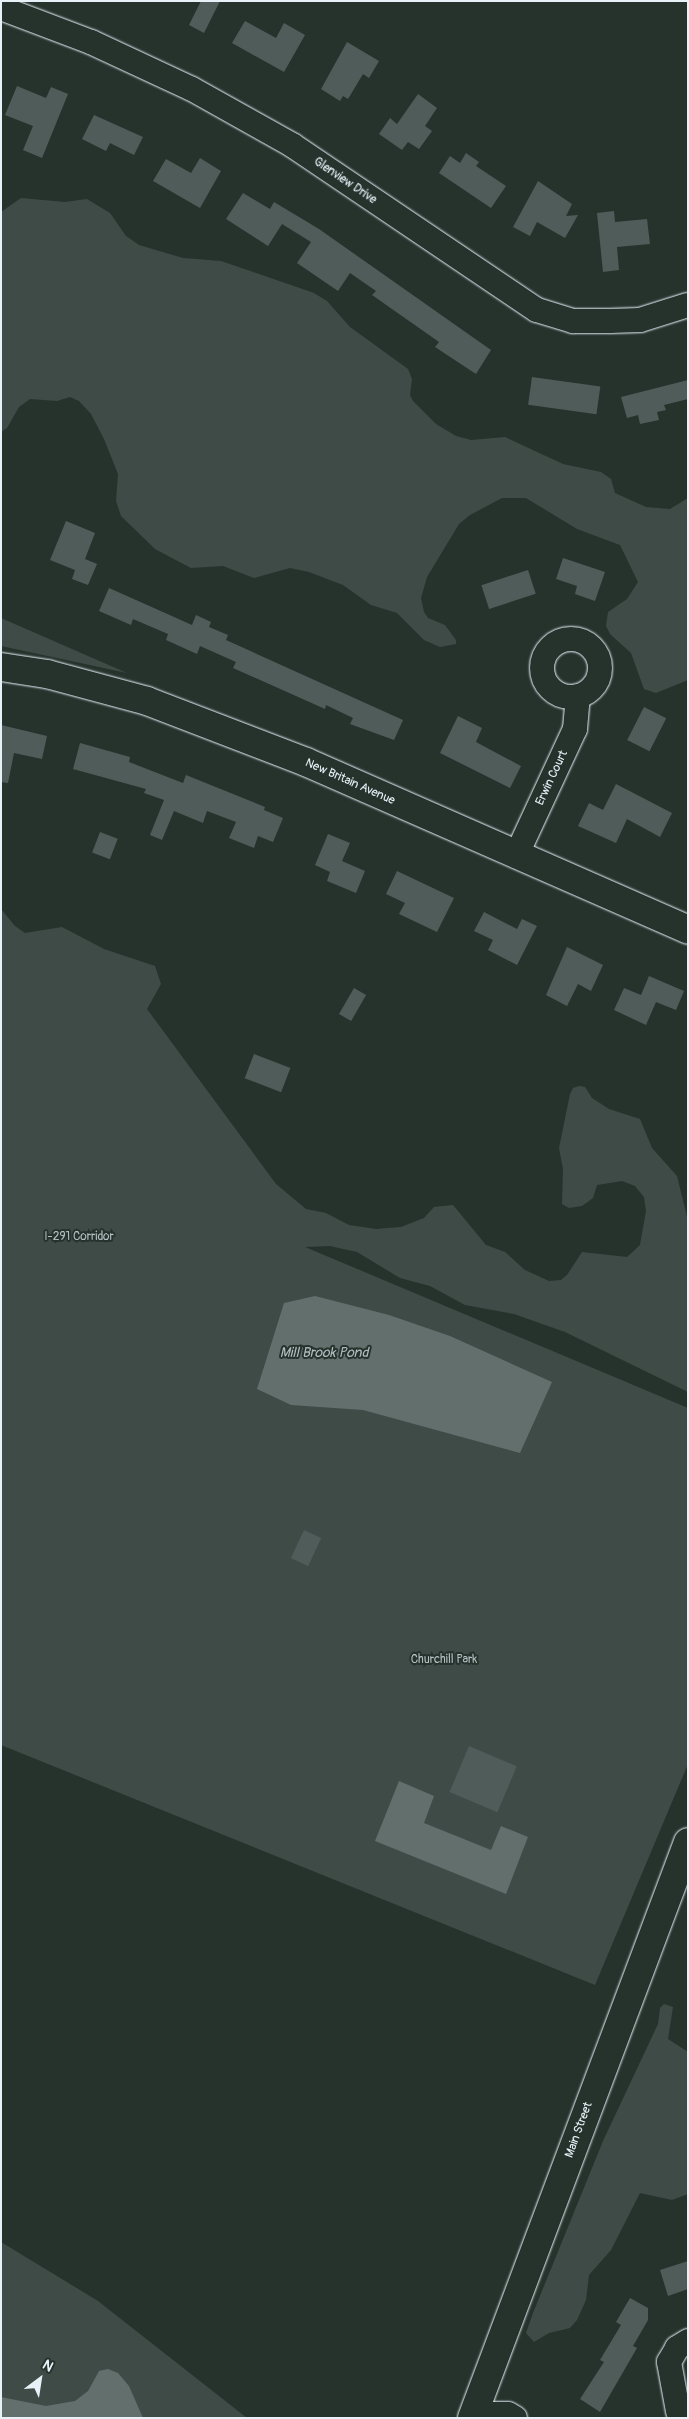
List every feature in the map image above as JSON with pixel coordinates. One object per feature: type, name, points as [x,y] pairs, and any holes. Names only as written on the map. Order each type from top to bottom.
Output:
[{"type":"main road","name":"New Britain Avenue","points":[[1,667],[47,674],[147,700],[306,762],[516,856],[688,930]]},
{"type":"main road","name":"Main Street","points":[[474,2417],[688,1842]]},
{"type":"street","name":"Glenview Drive","points":[[1,8],[91,42],[192,89],[292,145],[537,310],[573,321],[640,320],[688,304]]},
{"type":"street","name":"Erwin Court","points":[[516,856],[575,729],[578,696]]},
{"type":"street","points":[[674,2412],[669,2362],[677,2348],[688,2341]]},
{"type":"street","points":[[474,2417],[508,2414],[515,2418]]},
{"type":"green space","points":[[21,198],[65,202],[87,199],[110,213],[126,236],[139,245],[183,258],[221,261],[314,293],[327,301],[350,327],[408,369],[412,379],[410,395],[413,401],[436,424],[456,436],[471,440],[505,437],[563,464],[601,472],[611,479],[615,493],[646,507],[670,509],[688,498],[688,680],[656,693],[644,689],[631,653],[610,634],[606,626],[608,612],[627,599],[638,582],[620,545],[577,529],[526,498],[502,498],[470,515],[459,524],[427,577],[421,598],[424,612],[428,618],[445,625],[456,640],[456,644],[440,647],[424,640],[397,613],[371,605],[343,585],[309,572],[290,568],[254,578],[223,566],[191,568],[155,549],[121,516],[116,501],[118,474],[104,439],[91,414],[79,401],[70,397],[57,401],[30,399],[19,407],[7,428],[1,432],[1,212]]},
{"type":"green space","points":[[1,618],[127,673],[1,646]]},
{"type":"green space","name":"Churchill Park","points":[[1,909],[15,926],[25,933],[62,927],[104,949],[155,966],[161,984],[147,1009],[276,1184],[306,1209],[326,1213],[349,1225],[376,1229],[401,1227],[424,1218],[434,1207],[453,1205],[486,1245],[505,1252],[525,1270],[549,1281],[561,1280],[567,1275],[582,1252],[627,1257],[640,1245],[646,1211],[644,1197],[635,1186],[622,1181],[597,1185],[593,1198],[582,1206],[569,1208],[562,1204],[563,1169],[559,1148],[570,1094],[573,1088],[579,1086],[585,1087],[592,1098],[609,1109],[640,1119],[652,1148],[677,1176],[688,1221],[688,1392],[565,1332],[514,1314],[465,1305],[430,1286],[400,1278],[357,1252],[330,1246],[305,1247],[688,1408],[688,1764],[595,1985],[1,1745]]},
{"type":"green space","points":[[664,2004],[673,2007],[668,2039],[688,2052],[688,2194],[672,2200],[640,2193],[611,2250],[589,2275],[586,2300],[577,2320],[570,2328],[549,2333],[534,2342],[526,2333],[533,2313],[603,2141],[658,2024],[660,2008]]},
{"type":"green space","points":[[1,2242],[98,2301],[247,2418],[1,2418]]},
{"type":"water","name":"Mill Brook Pond","points":[[315,1296],[389,1315],[450,1336],[552,1382],[520,1453],[363,1410],[291,1405],[257,1389],[284,1303]]},
{"type":"water","points":[[399,1781],[434,1796],[424,1823],[491,1850],[501,1826],[528,1837],[506,1894],[375,1841]]},
{"type":"water","points":[[108,2369],[118,2373],[129,2386],[143,2418],[1,2418],[1,2397],[46,2406],[75,2401],[88,2391],[99,2371]]},
{"type":"building","points":[[201,1],[220,1],[204,33],[189,25]]},
{"type":"building","points":[[245,21],[276,38],[284,23],[305,35],[284,72],[232,43]]},
{"type":"building","points":[[347,42],[379,61],[369,78],[363,74],[348,99],[343,96],[340,101],[321,89]]},
{"type":"building","points":[[17,86],[46,98],[51,87],[68,94],[42,158],[23,150],[33,126],[5,115]]},
{"type":"building","points":[[418,94],[437,108],[425,126],[432,131],[419,149],[408,142],[402,150],[379,134],[390,118],[397,124]]},
{"type":"building","points":[[94,115],[143,137],[134,155],[110,143],[106,151],[82,139]]},
{"type":"building","points":[[466,153],[479,162],[476,166],[506,186],[491,208],[439,173],[450,156],[460,163]]},
{"type":"building","points":[[200,158],[221,171],[200,208],[153,181],[166,159],[191,173]]},
{"type":"building","points":[[538,181],[572,204],[566,216],[578,215],[565,238],[537,222],[530,236],[513,227]]},
{"type":"building","points":[[243,193],[270,209],[274,202],[319,229],[491,350],[476,374],[435,347],[439,342],[372,295],[376,291],[350,273],[338,291],[297,263],[311,242],[282,224],[268,246],[226,219]]},
{"type":"building","points":[[614,211],[615,222],[647,219],[650,244],[617,247],[619,270],[603,272],[597,213]]},
{"type":"building","points":[[532,377],[600,387],[596,414],[528,405]]},
{"type":"building","points":[[688,380],[688,399],[664,405],[666,410],[657,412],[659,420],[640,424],[638,415],[627,418],[621,397]]},
{"type":"building","points":[[66,521],[95,533],[85,559],[97,564],[88,585],[72,579],[75,570],[50,560]]},
{"type":"building","points":[[563,558],[605,572],[595,601],[575,594],[577,586],[556,579]]},
{"type":"building","points":[[528,570],[536,594],[489,609],[481,585]]},
{"type":"building","points":[[109,588],[192,625],[196,615],[211,622],[209,627],[228,635],[226,640],[403,720],[394,740],[350,724],[353,718],[326,705],[325,709],[233,668],[236,662],[200,646],[197,654],[166,640],[168,634],[133,619],[131,625],[99,611]]},
{"type":"building","points":[[644,707],[666,718],[649,751],[627,740]]},
{"type":"building","points":[[458,716],[482,728],[476,742],[521,766],[510,788],[440,753]]},
{"type":"building","points":[[1,725],[47,736],[42,759],[14,753],[8,783],[1,782]]},
{"type":"building","points":[[80,743],[130,757],[129,762],[183,783],[186,775],[265,807],[264,810],[283,818],[273,842],[258,836],[254,848],[229,838],[236,822],[207,811],[203,823],[174,811],[162,840],[150,835],[164,800],[144,793],[146,789],[73,769]]},
{"type":"building","points":[[616,784],[672,813],[660,837],[627,819],[616,843],[578,826],[589,803],[603,810]]},
{"type":"building","points":[[100,832],[118,839],[110,859],[92,853]]},
{"type":"building","points":[[328,834],[350,843],[342,861],[365,871],[356,893],[327,881],[330,872],[315,865]]},
{"type":"building","points":[[397,871],[454,898],[437,932],[399,914],[405,903],[386,894]]},
{"type":"building","points":[[484,912],[517,929],[522,919],[537,926],[517,965],[488,950],[493,940],[474,931]]},
{"type":"building","points":[[567,947],[603,965],[591,991],[578,984],[567,1006],[546,995]]},
{"type":"building","points":[[649,976],[684,991],[676,1010],[656,1002],[646,1025],[614,1010],[624,988],[641,995]]},
{"type":"building","points":[[354,988],[366,995],[351,1021],[339,1014]]},
{"type":"building","points":[[254,1054],[290,1068],[281,1092],[245,1078]]},
{"type":"building","points":[[304,1530],[321,1538],[308,1566],[291,1558]]},
{"type":"building","points":[[469,1746],[517,1766],[497,1812],[449,1792]]},
{"type":"building","points":[[688,2261],[688,2289],[668,2296],[660,2270]]},
{"type":"building","points":[[630,2298],[648,2308],[648,2320],[633,2346],[637,2348],[600,2412],[580,2399],[604,2362],[600,2360],[621,2325],[616,2322]]},
{"type":"park label","name":"I-291 Corridor","points":[[79,1237]]}]
